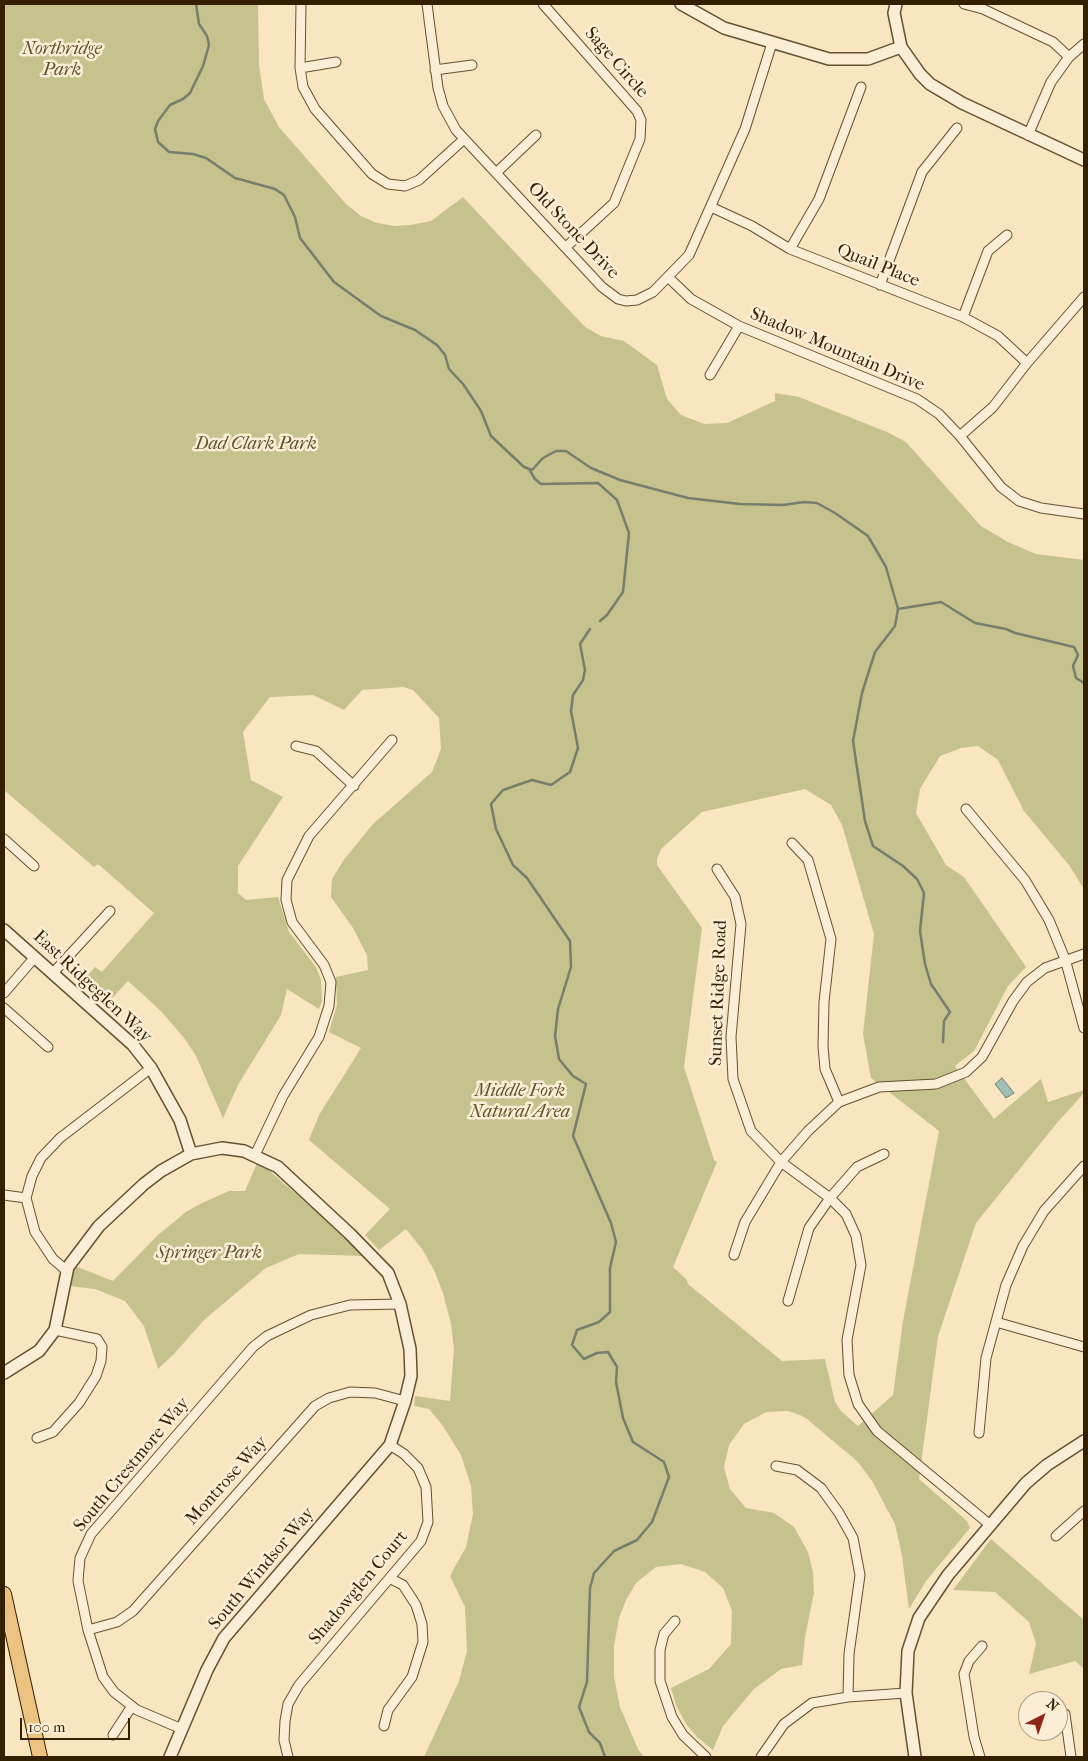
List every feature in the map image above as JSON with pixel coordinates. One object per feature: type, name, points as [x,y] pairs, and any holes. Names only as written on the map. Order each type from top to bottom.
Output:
[{"type":"main road","points":[[4,1594],[40,1757]]},
{"type":"street","points":[[301,4],[300,68],[303,87],[315,109],[372,174],[388,184],[404,186],[419,180],[464,140]]},
{"type":"street","name":"Old Stone Drive","points":[[427,4],[435,70],[443,106],[464,140],[602,287],[618,299],[637,300],[645,298],[669,278],[689,255],[745,129],[772,43]]},
{"type":"street","name":"Sage Circle","points":[[542,4],[637,110],[641,120],[640,139],[614,203],[566,247]]},
{"type":"street","points":[[681,4],[724,28],[814,56],[841,60],[868,59],[901,47]]},
{"type":"street","points":[[896,4],[894,13],[901,47],[920,74],[936,88],[1028,135],[1084,160]]},
{"type":"street","points":[[964,4],[983,9],[1053,42],[1069,57]]},
{"type":"street","points":[[1028,135],[1051,82],[1069,57],[1084,44]]},
{"type":"street","points":[[300,68],[336,62]]},
{"type":"street","points":[[435,70],[472,65]]},
{"type":"street","points":[[790,249],[818,199],[861,87]]},
{"type":"street","points":[[880,284],[922,172],[957,128]]},
{"type":"street","points":[[496,173],[536,135]]},
{"type":"street","name":"Quail Place","points":[[711,207],[752,226],[790,249],[963,317],[998,336],[1027,363]]},
{"type":"street","points":[[963,317],[988,251],[1007,235]]},
{"type":"street","name":"Shadow Mountain Drive","points":[[669,278],[691,299],[739,326],[916,399],[939,414],[960,436],[1001,487],[1019,501],[1040,508],[1084,514]]},
{"type":"street","points":[[960,436],[993,407],[1027,363],[1084,297]]},
{"type":"street","points":[[710,375],[739,326]]},
{"type":"street","points":[[255,1155],[283,1096],[319,1037],[329,1006],[331,982],[324,965],[292,922],[286,900],[288,880],[309,836],[392,740]]},
{"type":"street","points":[[296,746],[316,751],[354,786]]},
{"type":"street","points":[[966,809],[1025,880],[1050,920],[1066,959],[1084,1028]]},
{"type":"street","points":[[4,839],[34,866]]},
{"type":"street","points":[[792,843],[808,860],[831,939],[824,1002],[823,1046],[825,1069],[839,1102]]},
{"type":"street","name":"Sunset Ridge Road","points":[[717,869],[735,897],[741,924],[731,1037],[733,1079],[751,1130],[781,1162],[830,1198],[846,1214],[856,1236],[861,1265],[847,1340],[849,1375],[858,1404],[878,1430],[989,1524]]},
{"type":"street","points":[[53,973],[110,910]]},
{"type":"street","name":"East Ridgeglen Way","points":[[4,930],[133,1045],[151,1068],[180,1120],[191,1154]]},
{"type":"street","points":[[734,1255],[745,1222],[781,1162],[808,1131],[839,1102],[879,1087],[936,1084],[966,1072],[982,1057],[1012,1001],[1026,982],[1045,968],[1084,954]]},
{"type":"street","points":[[4,993],[35,958]]},
{"type":"street","points":[[4,1008],[48,1047]]},
{"type":"street","points":[[67,1271],[53,1259],[39,1240],[30,1217],[26,1198],[35,1166],[47,1151],[72,1127],[151,1068]]},
{"type":"street","points":[[4,1373],[39,1351],[55,1330],[67,1271],[112,1211],[161,1171],[191,1154],[222,1148],[255,1155],[278,1167],[388,1273],[400,1304],[410,1349],[411,1376],[405,1401],[390,1445]]},
{"type":"street","points":[[788,1301],[809,1228],[830,1198],[857,1167],[884,1154]]},
{"type":"street","points":[[979,1433],[986,1358],[1006,1285],[1023,1246],[1044,1210],[1083,1170]]},
{"type":"street","points":[[4,1196],[26,1198]]},
{"type":"street","name":"South Crestmore Way","points":[[182,1729],[132,1706],[114,1692],[102,1677],[88,1630],[78,1581],[80,1558],[91,1534],[253,1347],[280,1328],[311,1315],[350,1305],[400,1304]]},
{"type":"street","points":[[996,1322],[1084,1346]]},
{"type":"street","points":[[37,1438],[53,1432],[79,1403],[96,1376],[101,1361],[102,1347],[97,1339],[55,1330]]},
{"type":"street","name":"Montrose Way","points":[[88,1630],[118,1622],[133,1611],[315,1406],[329,1398],[350,1392],[374,1393],[405,1401]]},
{"type":"street","points":[[915,1757],[906,1693],[908,1651],[919,1618],[933,1595],[989,1524],[1026,1484],[1047,1465],[1084,1441]]},
{"type":"street","name":"Shadowglen Court","points":[[288,1757],[284,1740],[285,1722],[288,1704],[299,1685],[422,1541],[428,1522],[429,1506],[426,1486],[418,1468],[404,1454],[390,1445]]},
{"type":"street","name":"South Windsor Way","points":[[170,1757],[207,1670],[224,1638],[390,1445]]},
{"type":"street","points":[[776,1466],[797,1470],[821,1488],[839,1513],[853,1538],[860,1576],[849,1654],[848,1697]]},
{"type":"street","points":[[1056,1536],[1084,1511]]},
{"type":"street","points":[[384,1726],[388,1710],[412,1677],[423,1642],[422,1624],[416,1605],[403,1585],[391,1579]]},
{"type":"street","points":[[676,1621],[664,1634],[658,1665],[660,1680],[665,1700],[683,1735],[706,1757]]},
{"type":"street","points":[[980,1757],[974,1737],[964,1674],[969,1661],[982,1646]]},
{"type":"street","points":[[761,1757],[784,1724],[812,1703],[848,1697],[906,1693]]},
{"type":"street","points":[[113,1735],[132,1706]]},
{"type":"street","points":[[1068,1736],[1071,1757]]},
{"type":"green space","name":"Dad Clark Park","points":[[4,4],[258,4],[259,65],[264,99],[279,127],[346,204],[361,216],[377,223],[395,226],[410,225],[431,221],[463,197],[585,327],[601,336],[624,341],[657,365],[667,399],[681,415],[704,424],[727,423],[775,401],[775,393],[799,397],[887,432],[906,442],[981,526],[1008,542],[1036,554],[1084,560],[1084,889],[1069,865],[1024,811],[998,760],[978,746],[961,748],[940,756],[920,789],[916,813],[946,865],[964,877],[1026,967],[1008,986],[974,1051],[955,1066],[994,1119],[1041,1079],[1048,1102],[1084,1090],[1084,1093],[1056,1124],[976,1223],[938,1336],[919,1479],[967,1521],[970,1528],[926,1581],[909,1609],[902,1556],[895,1524],[872,1481],[858,1462],[807,1419],[788,1411],[766,1412],[744,1424],[729,1445],[724,1467],[730,1489],[746,1508],[774,1513],[794,1527],[808,1552],[813,1572],[814,1593],[805,1637],[802,1665],[781,1669],[754,1689],[723,1726],[713,1750],[697,1737],[686,1724],[676,1705],[671,1688],[709,1669],[731,1644],[732,1611],[723,1588],[705,1572],[681,1564],[656,1567],[636,1583],[626,1600],[619,1618],[614,1646],[614,1677],[620,1707],[638,1749],[644,1757],[424,1757],[459,1681],[467,1651],[465,1607],[450,1576],[466,1547],[473,1514],[471,1486],[461,1455],[443,1426],[429,1409],[414,1406],[415,1396],[450,1401],[454,1349],[451,1324],[443,1293],[434,1270],[422,1249],[406,1229],[379,1250],[365,1235],[390,1209],[309,1140],[319,1115],[361,1048],[329,1032],[337,1005],[336,977],[368,970],[367,955],[353,928],[331,897],[332,879],[343,861],[372,825],[432,772],[441,749],[439,718],[413,690],[403,687],[362,690],[344,710],[313,695],[270,697],[243,732],[251,780],[283,797],[238,866],[238,893],[246,900],[278,897],[289,932],[316,967],[321,980],[322,1001],[319,1009],[287,989],[281,1015],[238,1085],[223,1118],[196,1056],[185,1039],[160,1010],[128,981],[105,1006],[80,984],[95,967],[102,972],[154,913],[98,864],[94,867],[4,790]],"holes":[[[805,789],[831,805],[842,825],[874,934],[863,1034],[871,1078],[939,1131],[903,1321],[893,1395],[858,1426],[841,1411],[835,1402],[825,1359],[782,1361],[688,1284],[687,1280],[673,1267],[717,1162],[714,1160],[684,1067],[702,928],[657,865],[657,859],[661,849],[702,812]]]},
{"type":"green space","name":"Springer Park","points":[[258,1161],[353,1243],[364,1256],[299,1254],[266,1268],[205,1319],[158,1369],[144,1326],[125,1301],[95,1289],[70,1286],[75,1266],[113,1281],[158,1235],[186,1212],[229,1191],[245,1191]]},
{"type":"green space","points":[[991,1539],[1084,1620],[1084,1669],[1075,1661],[1029,1674],[1036,1644],[1029,1622],[995,1592],[953,1590]]},
{"type":"water","points":[[1002,1078],[1014,1093],[1006,1098],[995,1084]]},
{"type":"waterway","points":[[196,4],[199,24],[207,36],[209,45],[203,66],[190,93],[183,99],[170,105],[158,121],[155,129],[158,142],[169,152],[193,154],[206,158],[235,178],[275,189],[284,195],[295,217],[300,238],[334,282],[381,316],[415,330],[437,345],[445,355],[449,369],[463,384],[481,411],[491,436],[524,467],[532,470],[543,458],[556,451],[566,451],[591,468],[620,480],[688,498],[740,504],[783,505],[804,502],[817,503],[868,536],[886,567],[898,609],[941,602],[975,623],[1074,647],[1078,655],[1073,666],[1076,678],[1084,683]]},
{"type":"waterway","points":[[529,469],[535,479],[541,484],[598,483],[617,500],[629,533],[623,592],[607,615],[600,621]]},
{"type":"waterway","points":[[898,609],[895,626],[875,652],[862,693],[853,741],[865,821],[873,846],[903,866],[917,879],[924,893],[920,931],[925,964],[931,984],[950,1012],[944,1021],[943,1042]]},
{"type":"waterway","points":[[590,629],[580,644],[585,670],[583,680],[573,695],[571,711],[578,748],[570,772],[551,785],[532,780],[503,790],[491,804],[496,829],[513,865],[527,878],[570,941],[571,967],[558,1009],[555,1036],[559,1059],[573,1076],[586,1084],[573,1136],[611,1223],[616,1242],[610,1268],[610,1312],[599,1322],[577,1330],[572,1345],[584,1359],[597,1353],[608,1352],[617,1367],[616,1382],[623,1418],[633,1442],[664,1462],[669,1477],[652,1522],[637,1540],[614,1551],[594,1573],[590,1588],[587,1682],[579,1707],[589,1732],[600,1743],[605,1757]]},
{"type":"park label","name":"Northridge Park","points":[[62,60]]},
{"type":"park label","name":"Middle Fork Natural Area","points":[[520,1102]]}]
